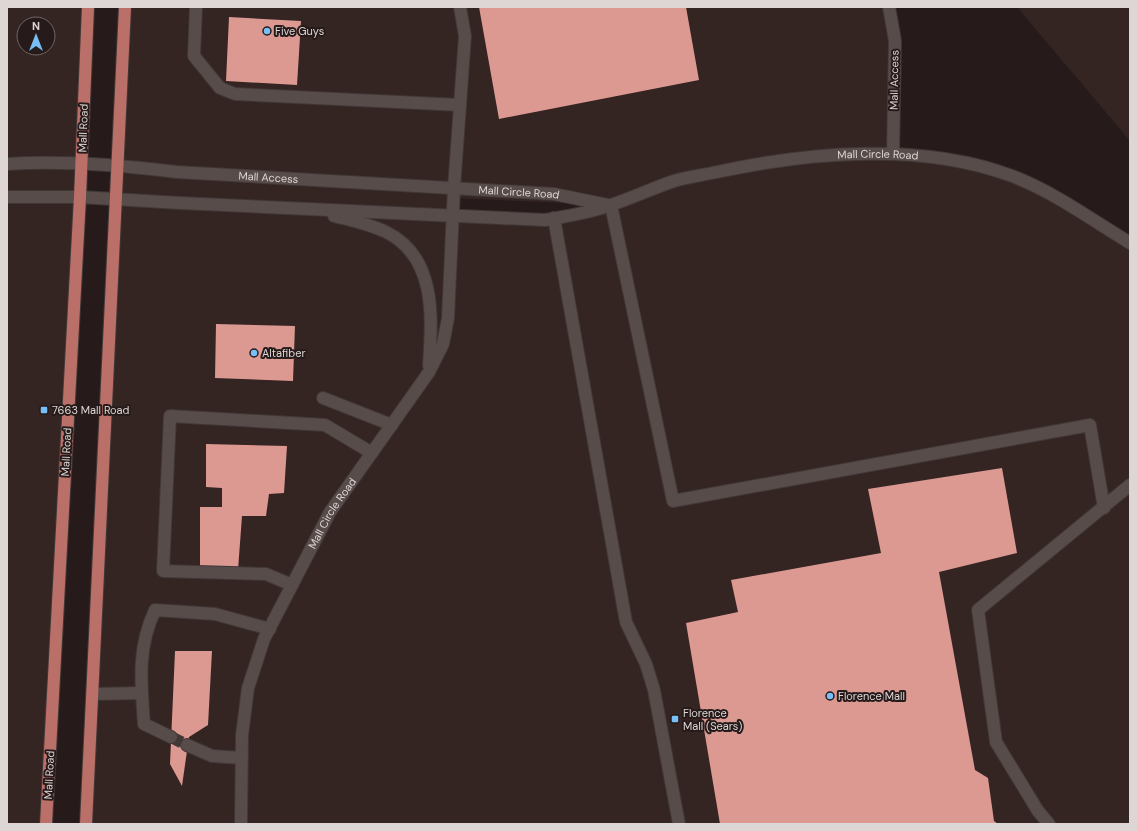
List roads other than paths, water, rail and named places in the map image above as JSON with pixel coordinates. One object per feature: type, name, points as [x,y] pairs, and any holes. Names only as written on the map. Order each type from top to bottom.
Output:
[{"type":"main road","name":"Mall Road","points":[[46,824],[82,163],[88,7]]},
{"type":"main road","points":[[86,824],[125,7]]},
{"type":"street","points":[[196,7],[194,56],[220,88],[235,94],[460,105]]},
{"type":"street","points":[[454,188],[465,36],[460,7]]},
{"type":"street","name":"Mall Access","points":[[889,7],[895,41],[893,154]]},
{"type":"street","name":"Mall Circle Road","points":[[453,216],[545,220],[611,205],[675,181],[752,165],[810,157],[893,154],[980,165],[1013,176],[1054,196],[1130,243]]},
{"type":"street","name":"Mall Access","points":[[7,164],[82,163],[118,165],[177,172],[454,188]]},
{"type":"street","name":"Mall Circle Road","points":[[241,824],[242,734],[248,688],[264,639],[330,512],[429,372],[443,344],[448,318],[454,188],[554,194],[611,205]]},
{"type":"street","points":[[7,197],[80,197],[311,210],[453,216]]},
{"type":"street","points":[[611,205],[673,501],[1090,425],[1104,508]]},
{"type":"street","points":[[311,210],[386,232],[404,243],[419,262],[427,284],[432,324],[429,372]]},
{"type":"street","points":[[554,218],[626,622],[646,664],[654,690],[679,824]]},
{"type":"street","points":[[322,398],[392,425]]},
{"type":"street","points":[[292,585],[266,574],[163,572],[170,416],[324,425],[372,453]]},
{"type":"street","points":[[1049,824],[1038,811],[996,742],[978,610],[1104,508],[1130,485]]},
{"type":"street","points":[[171,737],[144,724],[142,664],[148,626],[155,610],[215,614],[270,629]]},
{"type":"street","points":[[93,694],[142,693]]},
{"type":"street","points":[[187,745],[212,756],[242,758]]},
{"type":"tunnel","points":[[171,737],[187,745]]},
{"type":"place","name":"Five Guys","points":[[267,31]]},
{"type":"place","name":"Altafiber","points":[[254,353]]},
{"type":"place","name":"7663 Mall Road","points":[[44,410]]},
{"type":"place","name":"Florence Mall","points":[[830,696]]},
{"type":"place","name":"Florence Mall (Sears)","points":[[675,719]]}]
